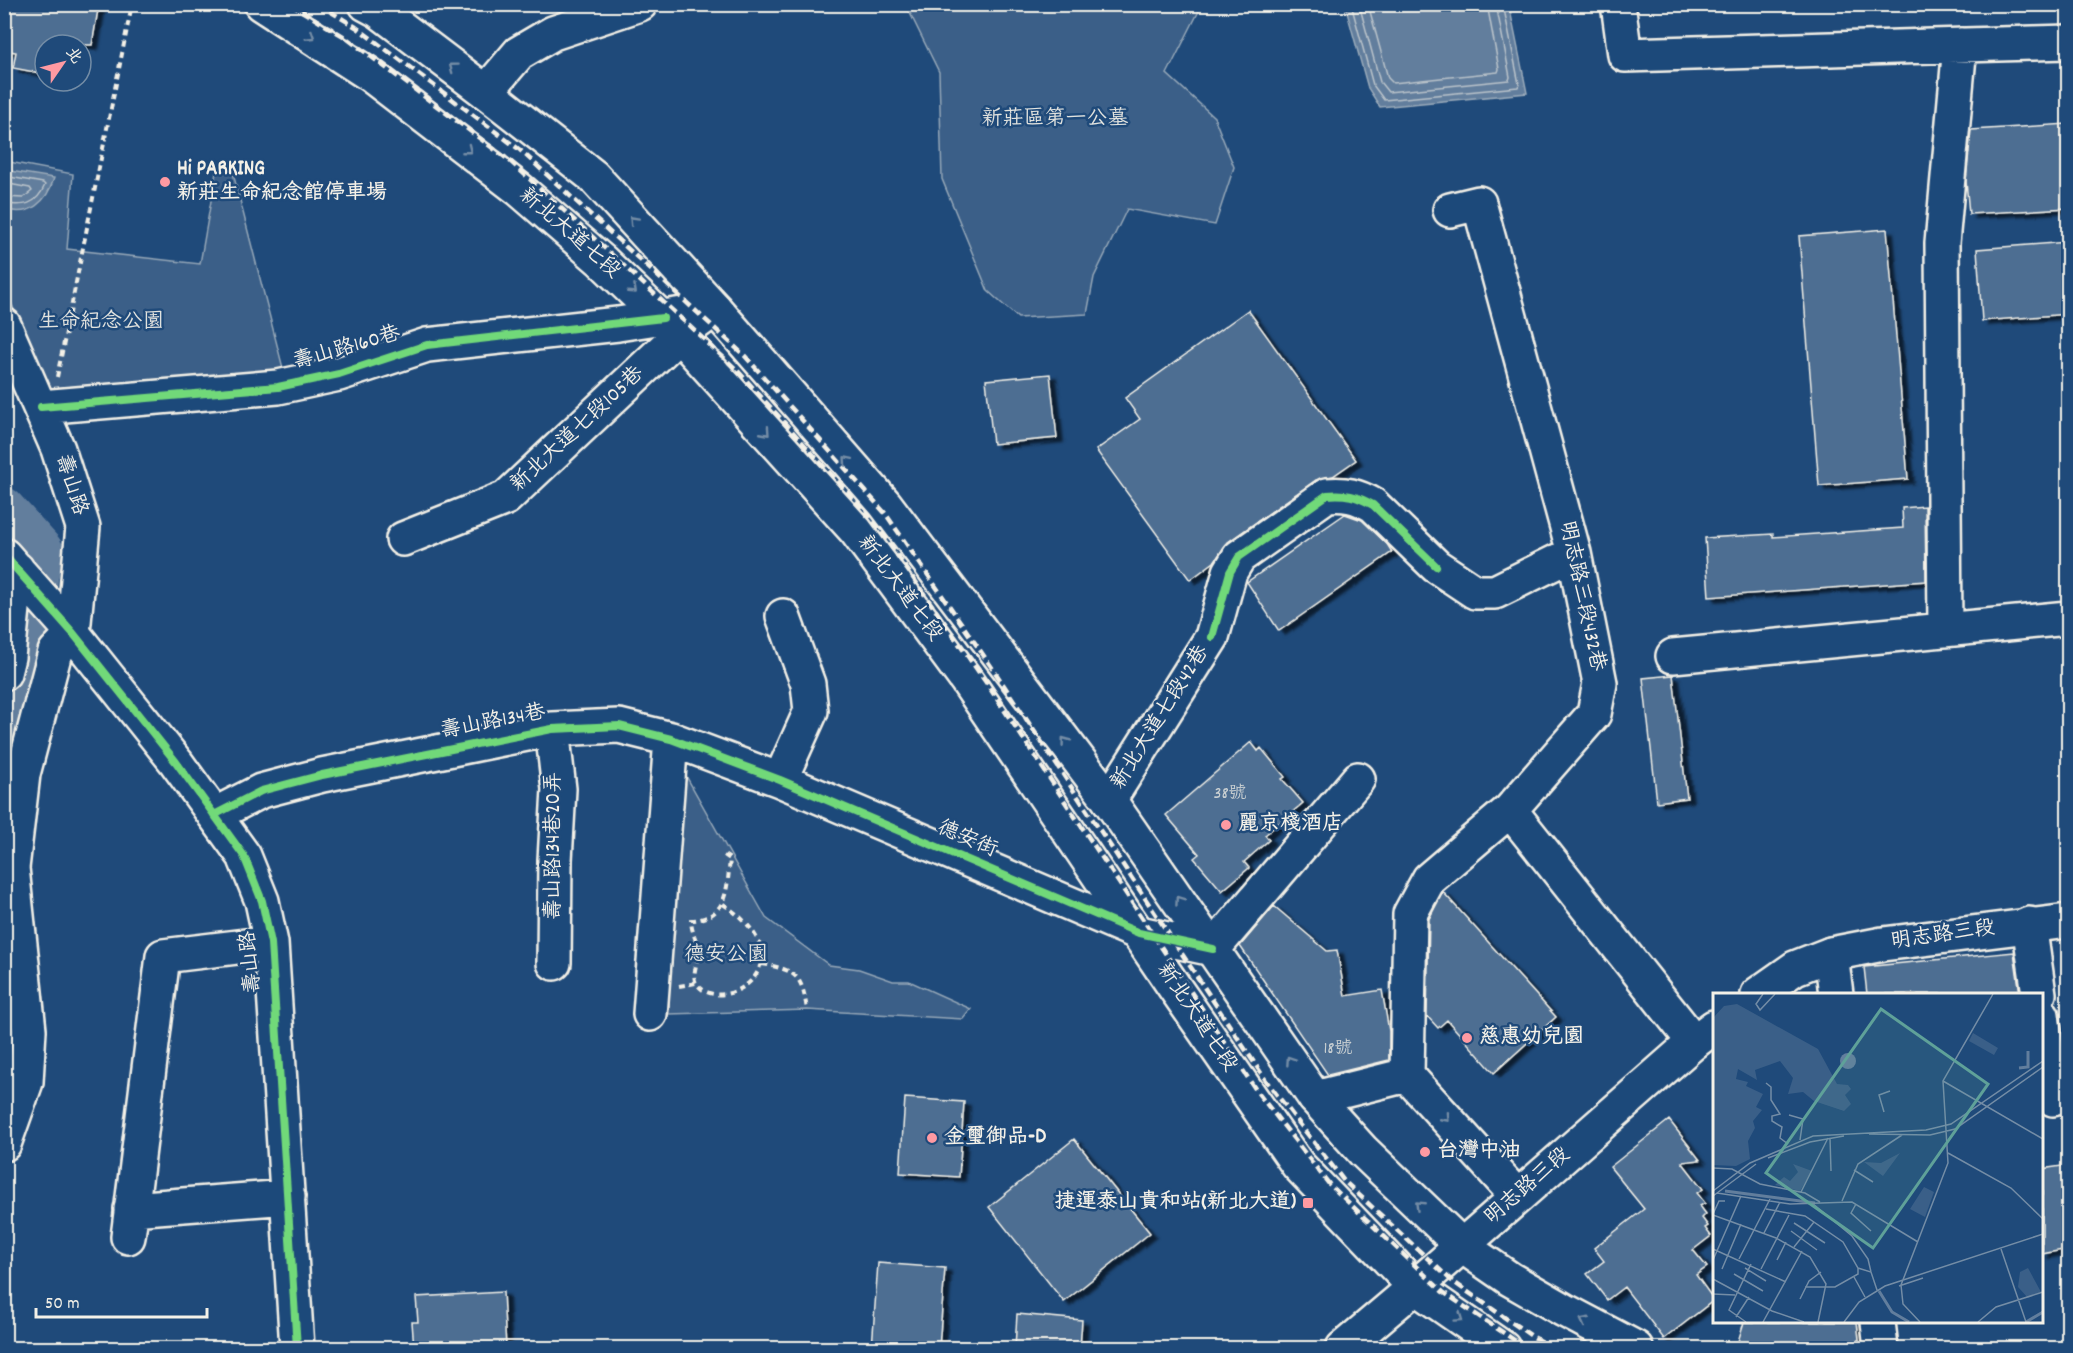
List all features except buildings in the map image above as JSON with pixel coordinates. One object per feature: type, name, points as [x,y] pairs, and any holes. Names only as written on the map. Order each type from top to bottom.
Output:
[{"type":"street","name":"新北大道七段","points":[[261,4],[369,74],[520,190],[602,261],[671,327],[856,531],[967,681],[1298,1165],[1415,1287],[1503,1348]]},
{"type":"street","points":[[486,92],[519,53],[553,33],[640,4]]},
{"type":"street","points":[[1617,4],[1625,55],[2068,42]]},
{"type":"street","name":"新北大道七段","points":[[376,7],[593,176],[715,309],[885,504],[1110,800],[1315,1098],[1363,1150],[1461,1246],[1510,1279],[1636,1348]]},
{"type":"street","points":[[1945,630],[1942,243],[1960,45]]},
{"type":"street","name":"明志路三段432巷","points":[[1407,1075],[1410,914],[1429,879],[1510,810],[1594,714],[1600,683],[1574,553],[1479,203],[1450,210]]},
{"type":"street","name":"壽山路160巷","points":[[41,407],[278,387],[339,374],[427,345],[671,327],[715,309]]},
{"type":"street","name":"壽山路","points":[[4,325],[58,449],[83,527],[69,627],[176,762],[244,856],[262,901],[270,943],[297,1348]]},
{"type":"street","name":"新北大道七段105巷","points":[[404,539],[506,498],[671,327]]},
{"type":"street","name":"新北大道七段42巷","points":[[1110,800],[1212,637],[1230,572],[1239,557],[1327,495],[1344,493],[1361,498],[1373,505],[1436,566],[1475,592],[1495,592],[1574,553]]},
{"type":"street","points":[[4,1144],[26,1082],[29,1030],[12,868],[23,774],[55,652],[69,627],[13,565]]},
{"type":"street","points":[[4,673],[8,657],[13,565]]},
{"type":"street","points":[[780,780],[811,711],[808,684],[783,616]]},
{"type":"street","points":[[1673,656],[2068,618]]},
{"type":"street","name":"壽山路134巷","points":[[214,815],[261,791],[322,775],[552,729],[620,726],[671,739],[780,780]]},
{"type":"street","name":"壽山路134巷20弄","points":[[552,729],[559,789],[555,860],[554,963]]},
{"type":"street","points":[[650,1014],[671,739]]},
{"type":"street","points":[[1214,949],[1358,779]]},
{"type":"street","name":"德安街","points":[[780,780],[1139,933],[1214,949]]},
{"type":"street","points":[[1510,810],[1704,1035]]},
{"type":"street","name":"明志路三段","points":[[1759,993],[1795,968],[1831,954],[1882,944],[2029,924],[2068,921]]},
{"type":"street","points":[[2029,924],[2039,993]]},
{"type":"street","points":[[270,943],[163,956],[129,1223],[288,1197]]},
{"type":"street","points":[[1831,954],[1836,993]]},
{"type":"street","points":[[2043,1023],[2053,1099]]},
{"type":"street","name":"明志路三段","points":[[1343,1348],[1704,1035]]},
{"type":"street","points":[[1315,1098],[1407,1075],[1517,1196]]},
{"type":"street","points":[[1878,1323],[1881,1348]]},
{"type":"path","points":[[41,407],[57,380],[132,4]]},
{"type":"path","points":[[723,904],[738,914],[753,930],[761,948],[762,964],[745,986],[733,993],[718,994],[706,991],[696,983],[694,976],[698,952],[691,920],[701,920],[713,914],[723,904],[727,890],[730,859],[724,855]]},
{"type":"path","points":[[762,964],[780,967],[798,977],[804,988],[807,1010]]},
{"type":"path","points":[[676,987],[696,983]]},
{"type":"green space","name":"新莊區第一公墓","points":[[906,5],[1202,5],[1167,74],[1214,117],[1234,167],[1215,225],[1127,209],[1094,277],[1087,314],[1018,318],[988,291],[942,179],[939,72]]},
{"type":"green space","name":"生命紀念公園","points":[[4,161],[73,174],[67,249],[200,264],[216,172],[233,173],[286,380],[51,397],[5,288]]},
{"type":"green space","name":"德安公園","points":[[673,772],[686,776],[766,918],[829,965],[859,969],[893,981],[909,981],[971,1009],[963,1019],[807,1010],[669,1014]]},
{"type":"water","points":[[1345,5],[1509,5],[1527,93],[1380,107],[1368,88]]},
{"type":"water","points":[[4,170],[54,178],[47,194],[36,206],[14,211],[5,209]]},
{"type":"waterway","points":[[4,507],[43,550],[26,648],[5,805]]},
{"type":"waterway","points":[[4,985],[7,1068],[4,1075]]},
{"type":"railway","points":[[290,4],[345,37],[510,161],[736,369],[874,522],[985,681],[1258,1093],[1329,1184],[1443,1292],[1526,1348]]},
{"type":"railway","points":[[318,4],[356,27],[520,150],[745,356],[885,513],[993,669],[1267,1082],[1344,1181],[1452,1281],[1533,1337],[1555,1348]]},
{"type":"cycle path","points":[[41,407],[278,387],[339,374],[427,345],[663,318]]},
{"type":"cycle path","points":[[1212,637],[1230,572],[1239,557],[1327,495],[1351,496],[1373,505],[1436,566]]},
{"type":"cycle path","points":[[4,555],[73,633],[176,762],[244,856],[262,901],[271,943],[297,1348]]},
{"type":"cycle path","points":[[214,815],[261,791],[322,775],[552,729],[619,726],[671,739],[780,780],[1139,933],[1213,949]]},
{"type":"place","name":"Hi PARKING 新莊生命紀念館停車場","points":[[165,182]]},
{"type":"place","name":"麗京棧酒店","points":[[1226,825]]},
{"type":"place","name":"慈惠幼兒園","points":[[1467,1038]]},
{"type":"place","name":"金璽御品-D","points":[[932,1138]]},
{"type":"place","name":"台灣中油","points":[[1425,1152]]},
{"type":"place","name":"捷運泰山貴和站(新北大道)","points":[[1308,1203]]}]
